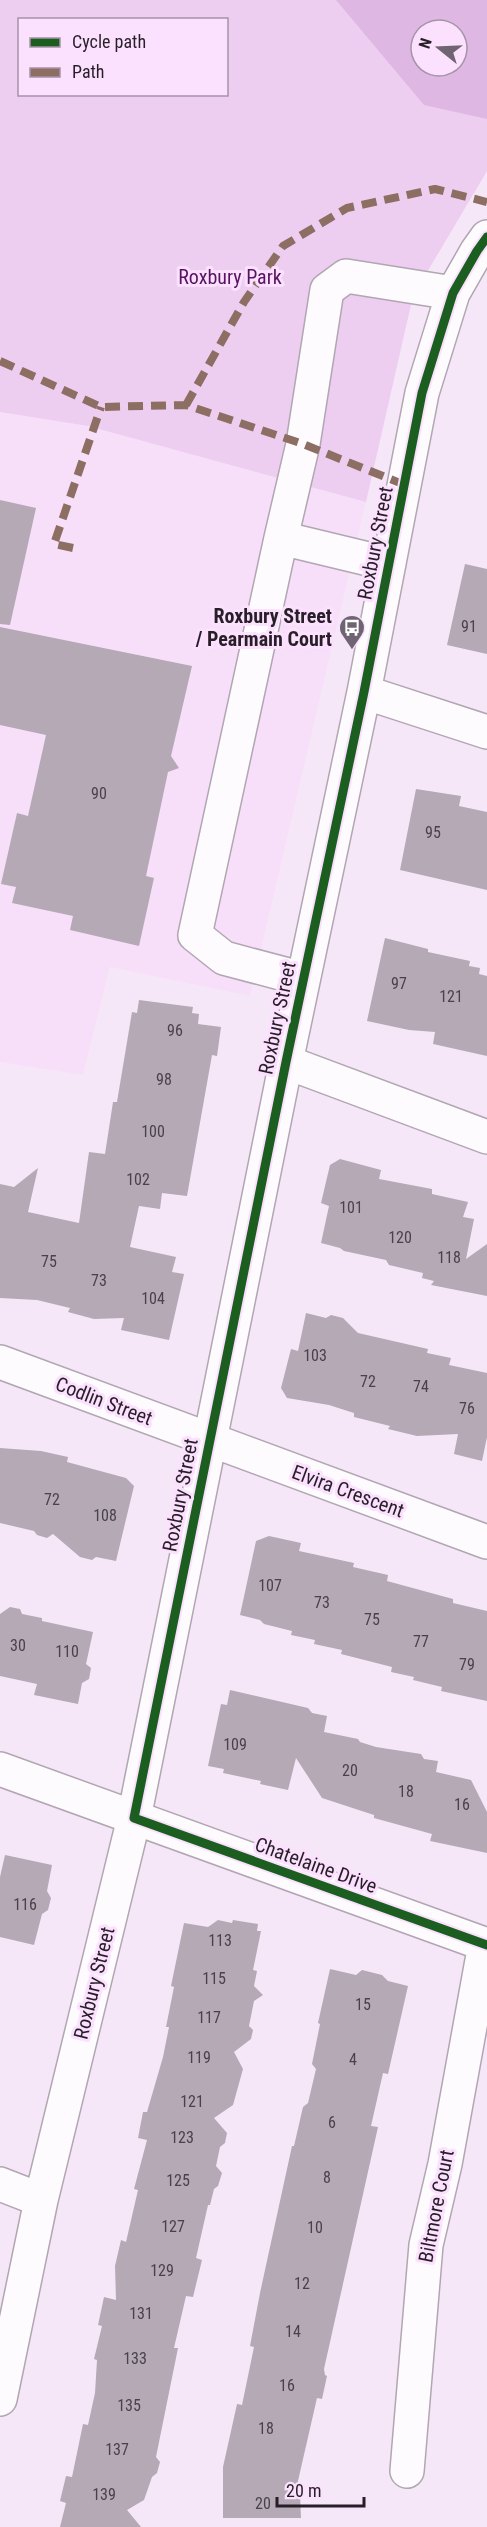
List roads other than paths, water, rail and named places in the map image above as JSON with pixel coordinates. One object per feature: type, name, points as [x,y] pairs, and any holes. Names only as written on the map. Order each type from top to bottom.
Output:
[{"type":"street","name":"Roxbury Street","points":[[0,2398],[41,2200],[134,1818],[423,393],[453,293],[487,237]]},
{"type":"street","points":[[303,980],[225,958],[195,935],[303,444],[327,290],[346,276],[453,293]]},
{"type":"street","points":[[281,538],[389,564]]},
{"type":"street","points":[[364,692],[487,732]]},
{"type":"street","points":[[286,1062],[487,1137]]},
{"type":"street","name":"Codlin Street","points":[[0,1362],[209,1440]]},
{"type":"street","name":"Elvira Crescent","points":[[209,1440],[487,1542]]},
{"type":"street","name":"Chatelaine Drive","points":[[0,1769],[486,1944]]},
{"type":"street","name":"Biltmore Court","points":[[407,2471],[426,2245],[445,2164],[486,1944]]},
{"type":"street","points":[[0,2184],[41,2200]]},
{"type":"place","name":"Roxbury Street / Pearmain Court","points":[[352,651]]},
{"type":"park label","name":"Roxbury Park","points":[[230,277]]}]
